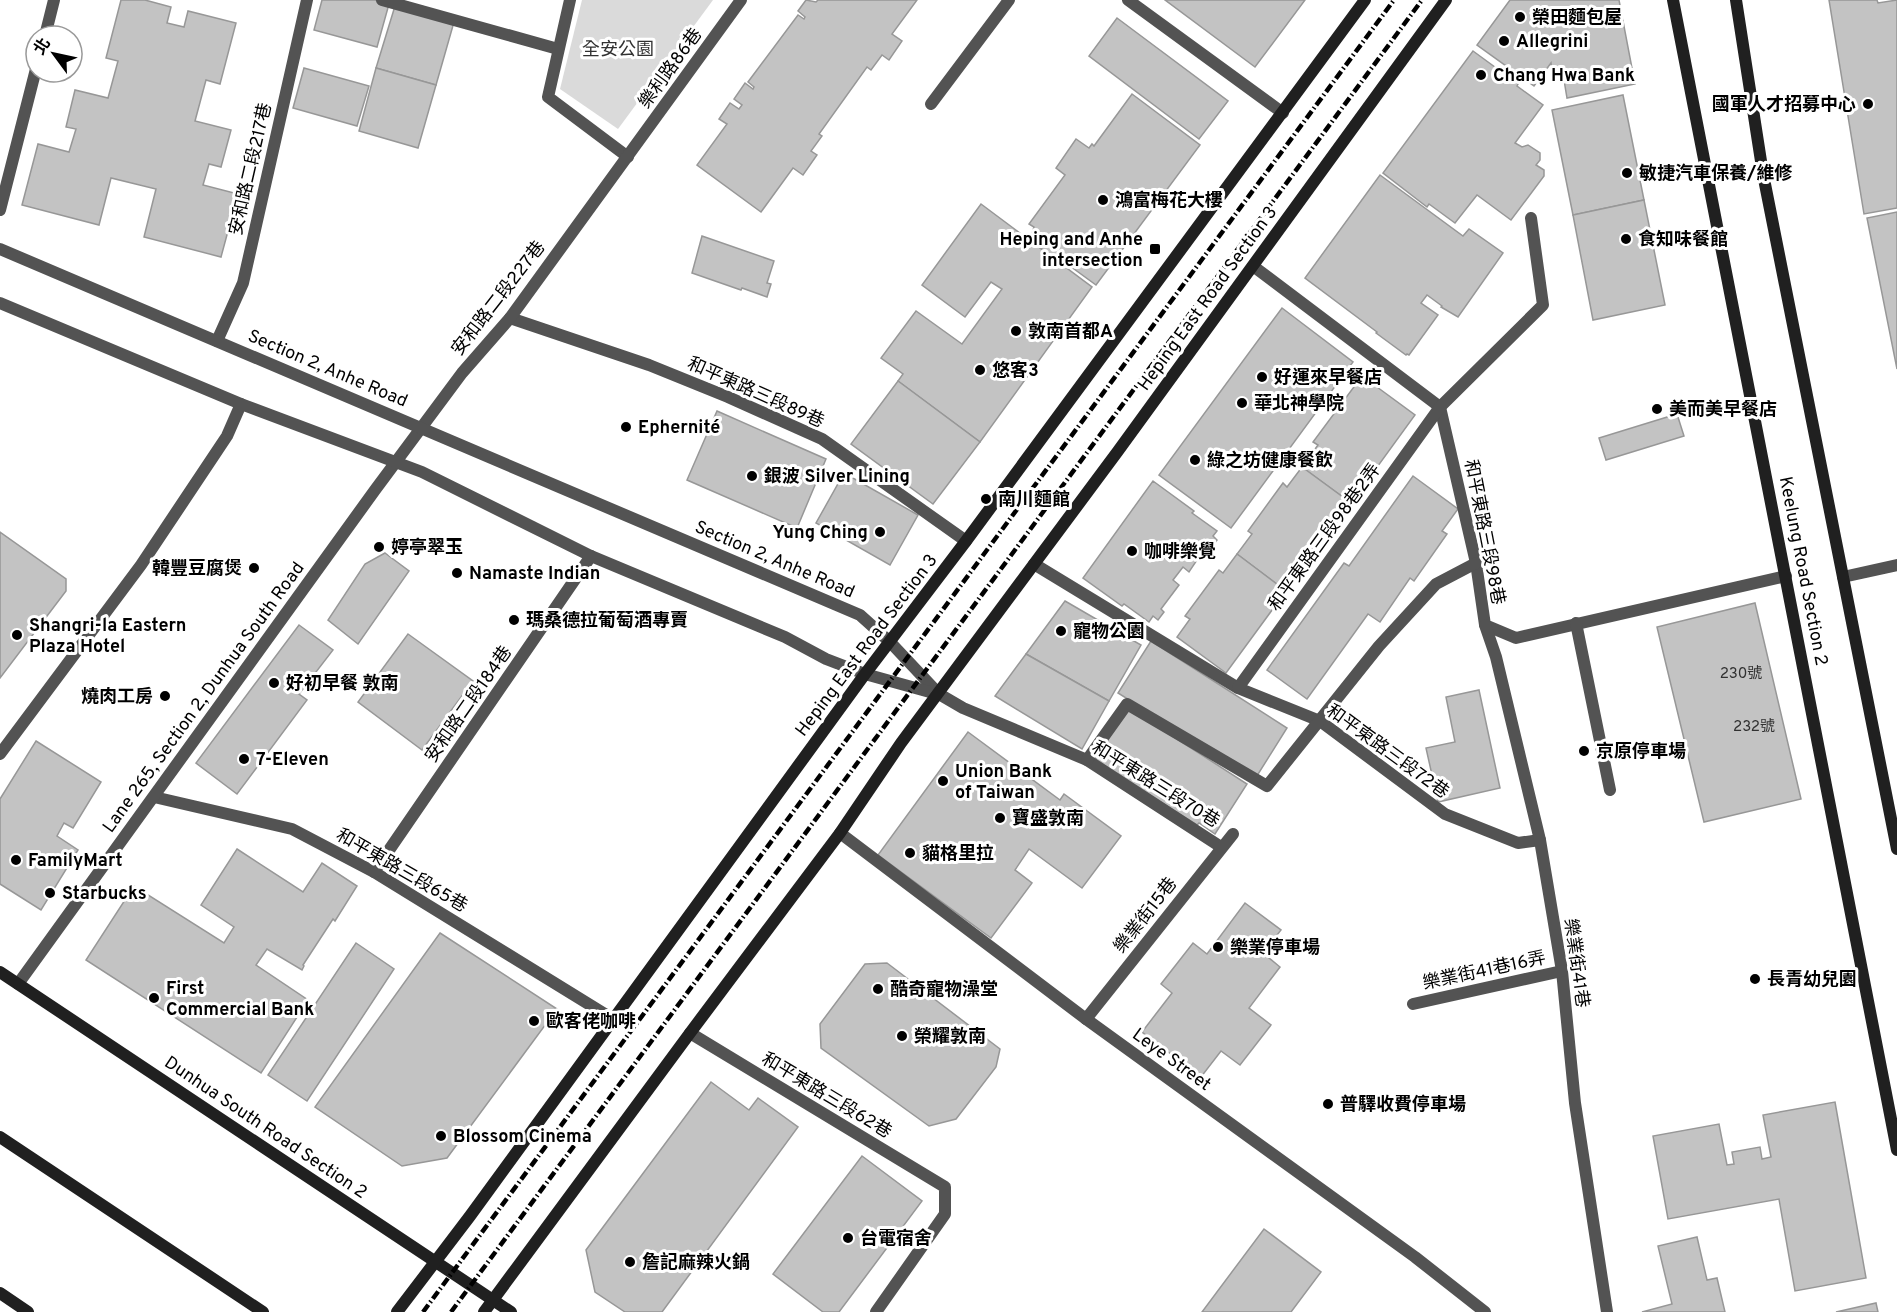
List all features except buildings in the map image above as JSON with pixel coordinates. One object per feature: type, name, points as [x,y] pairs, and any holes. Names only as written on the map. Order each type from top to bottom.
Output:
[{"type":"main road","name":"Heping East Road Section 3","points":[[397,1312],[1365,0]]},
{"type":"main road","name":"Heping East Road Section 3","points":[[484,1312],[840,833],[901,743],[1446,0]]},
{"type":"main road","name":"Keelung Road Section 2","points":[[1673,0],[1897,1150]]},
{"type":"main road","name":"Keelung Road Section 2","points":[[1736,0],[1763,174],[1897,849]]},
{"type":"main road","name":"Dunhua South Road Section 2","points":[[0,972],[511,1312]]},
{"type":"main road","points":[[0,1137],[263,1312]]},
{"type":"main road","points":[[0,1293],[28,1312]]},
{"type":"street","points":[[48,24],[54,0]]},
{"type":"street","name":"安和路二段217巷","points":[[217,341],[243,283],[307,0]]},
{"type":"street","points":[[382,0],[558,49]]},
{"type":"street","points":[[570,0],[548,97],[628,157]]},
{"type":"street","name":"樂利路86巷","points":[[628,157],[741,0]]},
{"type":"street","points":[[932,104],[1009,0]]},
{"type":"street","points":[[1128,0],[1283,113]]},
{"type":"street","points":[[0,210],[32,84]]},
{"type":"street","name":"安和路二段227巷","points":[[396,461],[462,373],[510,318],[628,157]]},
{"type":"street","name":"和平東路三段98巷2弄","points":[[1238,688],[1440,407],[1543,305],[1531,218]]},
{"type":"street","name":"Section 2, Anhe Road","points":[[0,249],[860,615],[890,642],[939,694]]},
{"type":"street","points":[[1253,266],[1440,407]]},
{"type":"street","points":[[0,303],[241,404],[422,472],[591,556],[785,638],[826,658],[866,674],[939,694]]},
{"type":"street","name":"和平東路三段89巷","points":[[510,318],[649,365],[822,439],[966,542]]},
{"type":"street","points":[[0,754],[141,565],[227,436],[241,404]]},
{"type":"street","name":"和平東路三段98巷","points":[[1440,407],[1476,563],[1485,625],[1516,638],[1786,576]]},
{"type":"street","name":"Lane 265, Section 2, Dunhua South Road","points":[[18,984],[396,461]]},
{"type":"street","name":"安和路二段184巷","points":[[374,872],[591,556]]},
{"type":"street","points":[[1087,760],[1127,704],[1267,786],[1379,646],[1436,584],[1476,563]]},
{"type":"street","name":"和平東路三段72巷","points":[[1034,564],[1238,688],[1320,721],[1445,814],[1518,843],[1540,840]]},
{"type":"street","points":[[1843,577],[1897,565]]},
{"type":"street","points":[[1576,623],[1610,790]]},
{"type":"street","name":"樂業街41巷","points":[[1485,625],[1496,657],[1540,840],[1562,971],[1575,1103],[1607,1312]]},
{"type":"street","name":"和平東路三段70巷","points":[[939,694],[963,708],[1087,760],[1221,847]]},
{"type":"street","name":"和平東路三段65巷","points":[[154,797],[292,829],[374,872],[613,1019]]},
{"type":"street","name":"Leye Street","points":[[840,833],[1086,1019],[1415,1257],[1485,1312]]},
{"type":"street","name":"樂業街15巷","points":[[1086,1019],[1233,834]]},
{"type":"street","name":"樂業街41巷16弄","points":[[1413,1004],[1562,971]]},
{"type":"street","name":"和平東路三段62巷","points":[[690,1033],[945,1187],[945,1214],[876,1312]]},
{"type":"green space","name":"全安公園","points":[[582,0],[713,0],[618,129],[560,89]]},
{"type":"railway","points":[[423,1312],[1394,0]]},
{"type":"railway","points":[[451,1312],[1422,0]]},
{"type":"place","name":"榮田麵包屋","points":[[1520,17]]},
{"type":"place","name":"Allegrini","points":[[1504,41]]},
{"type":"place","name":"Chang Hwa Bank","points":[[1481,75]]},
{"type":"place","name":"國軍人才招募中心","points":[[1868,104]]},
{"type":"place","name":"敏捷汽車保養/維修","points":[[1627,173]]},
{"type":"place","name":"鴻富梅花大樓","points":[[1103,200]]},
{"type":"place","name":"食知味餐館","points":[[1626,239]]},
{"type":"place","name":"Heping and Anhe intersection","points":[[1155,249]]},
{"type":"place","name":"敦南首都A","points":[[1016,331]]},
{"type":"place","name":"悠客3","points":[[980,370]]},
{"type":"place","name":"好運來早餐店","points":[[1262,377]]},
{"type":"place","name":"華北神學院","points":[[1242,403]]},
{"type":"place","name":"美而美早餐店","points":[[1657,409]]},
{"type":"place","name":"Ephernité","points":[[626,427]]},
{"type":"place","name":"綠之坊健康餐飲","points":[[1195,460]]},
{"type":"place","name":"銀波 Silver Lining","points":[[752,476]]},
{"type":"place","name":"南川麵館","points":[[986,499]]},
{"type":"place","name":"Yung Ching","points":[[880,532]]},
{"type":"place","name":"婷亭翠玉","points":[[379,547]]},
{"type":"place","name":"咖啡樂覺","points":[[1132,551]]},
{"type":"place","name":"韓豐豆腐煲","points":[[254,568]]},
{"type":"place","name":"Namaste Indian","points":[[457,573]]},
{"type":"place","name":"瑪桑德拉葡萄酒專賣","points":[[514,620]]},
{"type":"place","name":"寵物公園","points":[[1061,631]]},
{"type":"place","name":"Shangri-la Eastern Plaza Hotel","points":[[17,635]]},
{"type":"place","name":"好初早餐 敦南","points":[[274,683]]},
{"type":"place","name":"燒肉工房","points":[[165,696]]},
{"type":"place","name":"京原停車場","points":[[1584,751]]},
{"type":"place","name":"7-Eleven","points":[[244,759]]},
{"type":"place","name":"Union Bank of Taiwan","points":[[943,781]]},
{"type":"place","name":"寶盛敦南","points":[[1000,818]]},
{"type":"place","name":"貓格里拉","points":[[910,853]]},
{"type":"place","name":"FamilyMart","points":[[16,860]]},
{"type":"place","name":"Starbucks","points":[[50,893]]},
{"type":"place","name":"樂業停車場","points":[[1218,947]]},
{"type":"place","name":"長青幼兒園","points":[[1755,979]]},
{"type":"place","name":"酷奇寵物澡堂","points":[[878,989]]},
{"type":"place","name":"First Commercial Bank","points":[[154,998]]},
{"type":"place","name":"歐客佬咖啡","points":[[534,1021]]},
{"type":"place","name":"榮耀敦南","points":[[902,1036]]},
{"type":"place","name":"普驛收費停車場","points":[[1328,1104]]},
{"type":"place","name":"Blossom Cinema","points":[[441,1136]]},
{"type":"place","name":"台電宿舍","points":[[848,1238]]},
{"type":"place","name":"詹記麻辣火鍋","points":[[630,1262]]}]
